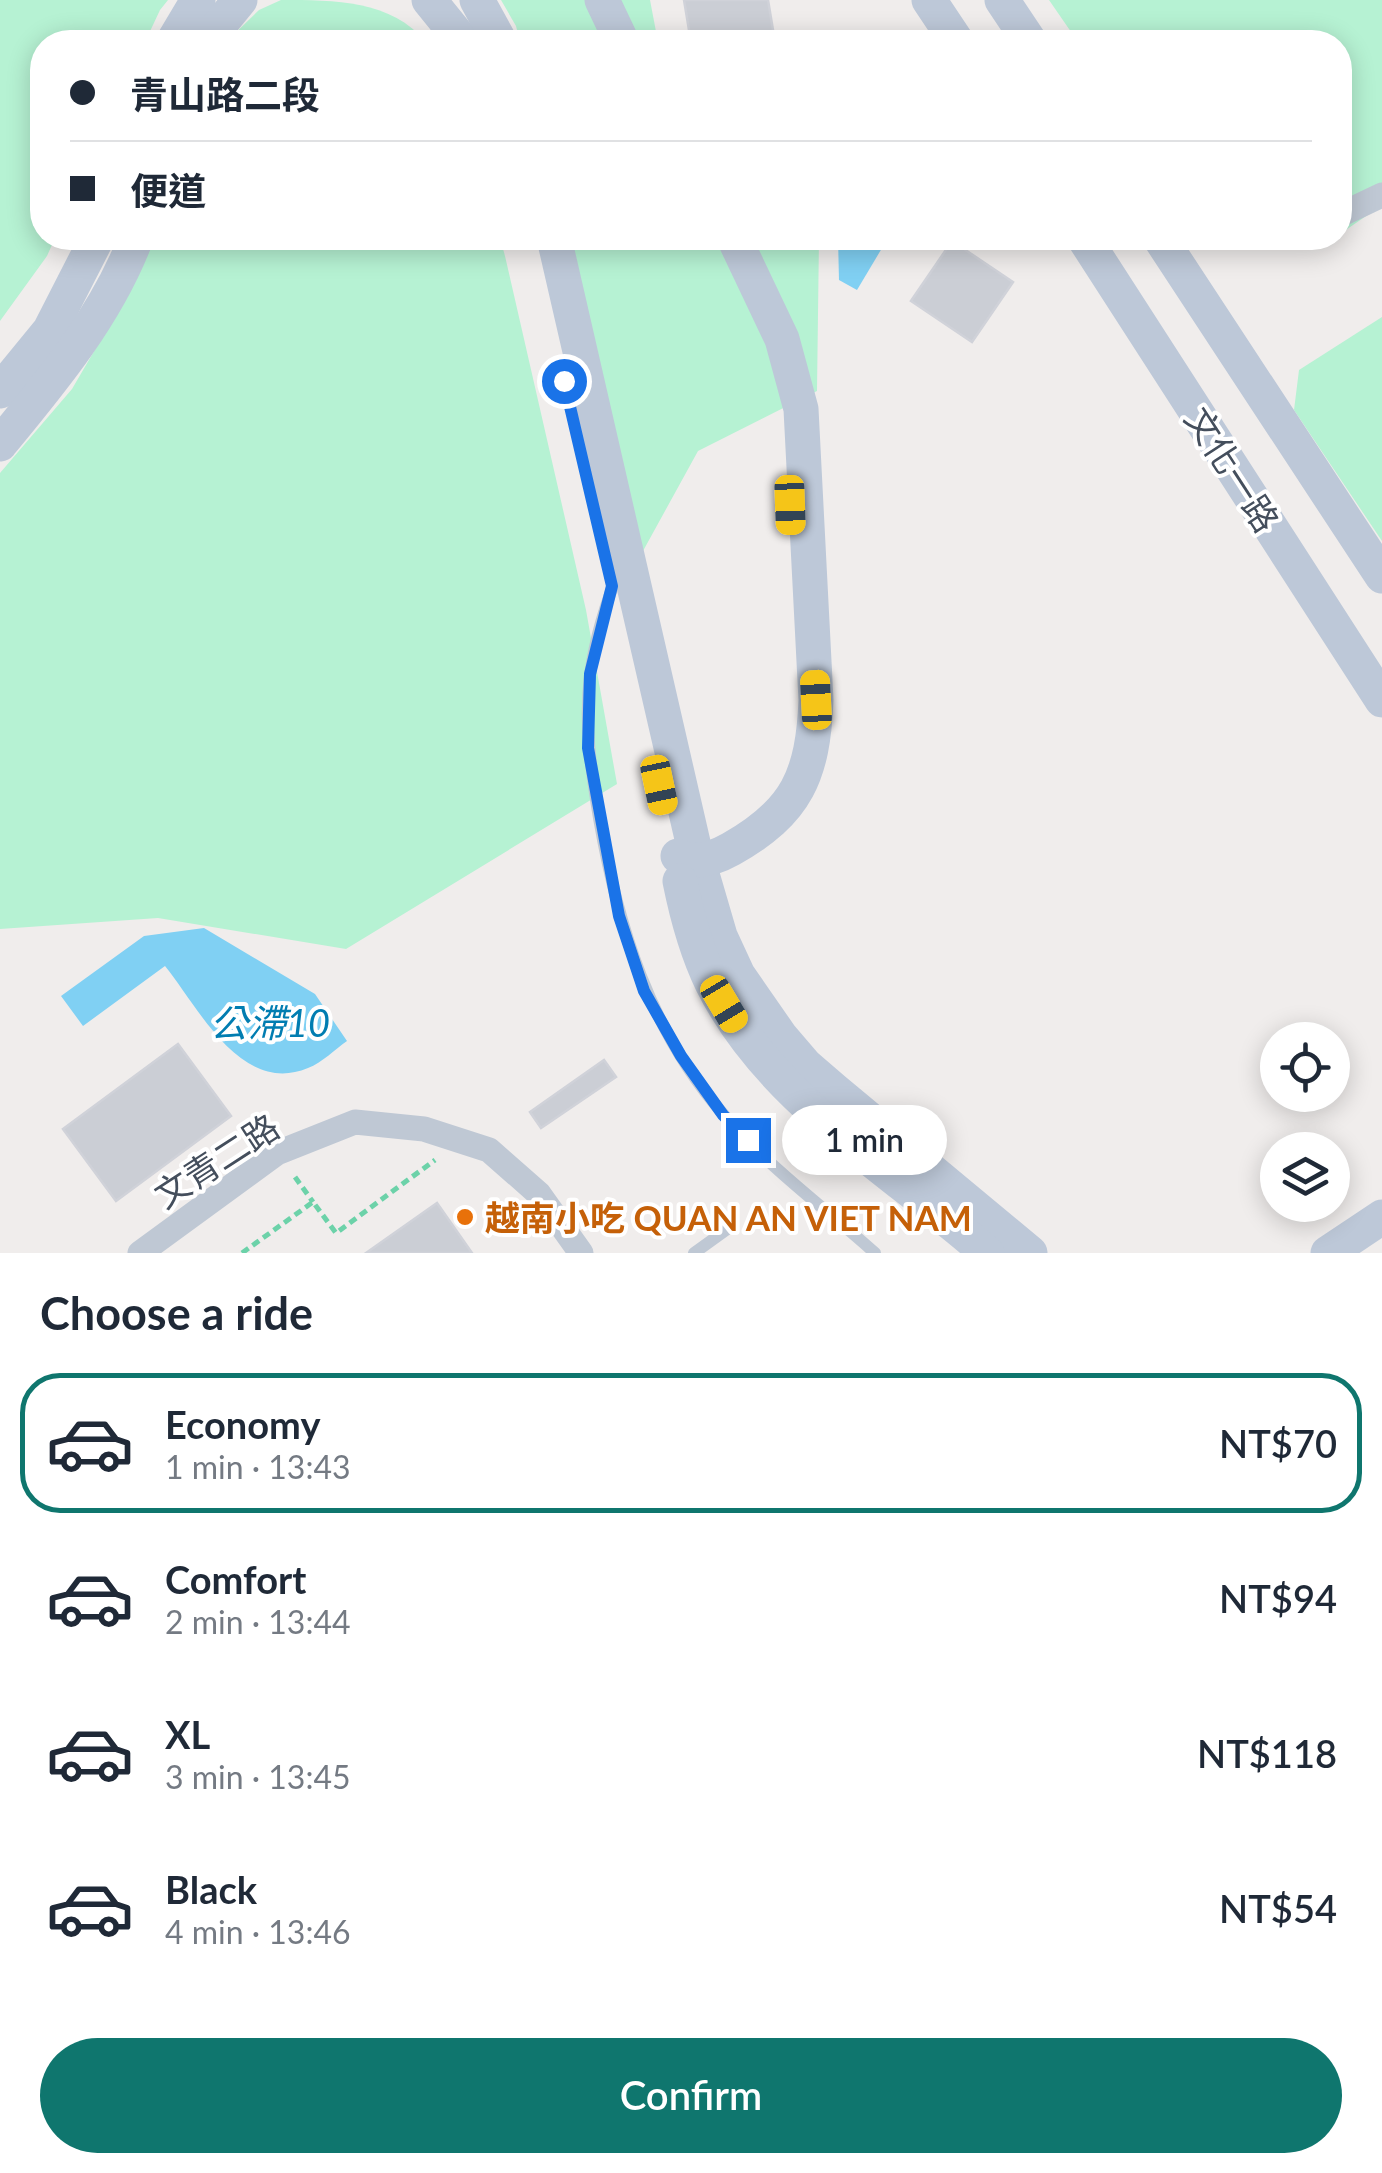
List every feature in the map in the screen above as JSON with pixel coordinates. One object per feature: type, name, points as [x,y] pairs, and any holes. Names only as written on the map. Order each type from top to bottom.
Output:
[{"type":"street","points":[[179,30],[198,0]]},
{"type":"street","points":[[216,30],[240,0]]},
{"type":"street","points":[[429,0],[453,30]]},
{"type":"street","points":[[477,0],[493,30]]},
{"type":"street","points":[[602,0],[616,30]]},
{"type":"street","points":[[620,0],[635,30]]},
{"type":"street","points":[[928,0],[949,30]]},
{"type":"street","points":[[1002,0],[1022,30]]},
{"type":"street","points":[[1352,209],[1382,195]]},
{"type":"street","points":[[0,391],[50,330],[90,250]]},
{"type":"street","points":[[0,444],[63,368],[132,250]]},
{"type":"street","points":[[533,250],[619,570],[688,852],[732,962],[781,1037],[819,1077],[1030,1253]]},
{"type":"street","points":[[556,250],[619,570]]},
{"type":"street","points":[[688,852],[751,821],[779,793],[793,759],[800,718],[784,402],[766,344],[722,250]]},
{"type":"street","points":[[688,852],[723,854],[760,833],[792,802],[807,766],[814,731],[816,700],[801,408],[782,339],[740,250]]},
{"type":"street","name":"文化一路","points":[[1092,250],[1382,700]]},
{"type":"street","name":"文化一路","points":[[1168,250],[1382,576]]},
{"type":"street","points":[[688,852],[696,946],[713,984],[746,1036],[795,1092],[988,1253]]},
{"type":"street","name":"文青二路","points":[[140,1253],[278,1153],[355,1122],[424,1129],[489,1150],[540,1194],[581,1253]]},
{"type":"street","points":[[1328,1253],[1382,1217]]},
{"type":"lane","points":[[619,570],[590,674],[588,748],[619,916],[644,991],[681,1056],[723,1115],[772,1164],[875,1253]]},
{"type":"lane","points":[[694,1253],[733,1225]]},
{"type":"path","points":[[295,1177],[336,1233],[435,1160]]},
{"type":"path","points":[[242,1253],[314,1202]]},
{"type":"green space","points":[[0,0],[168,0],[151,30],[30,30],[30,250],[50,250],[0,321]]},
{"type":"green space","points":[[281,0],[341,2],[379,10],[414,30],[238,30],[259,10]]},
{"type":"green space","points":[[501,0],[650,0],[656,30],[517,30]]},
{"type":"green space","points":[[1049,0],[1382,0],[1382,205],[1352,226],[1352,30],[1070,30]]},
{"type":"green space","points":[[148,250],[503,250],[586,610],[617,784],[346,949],[158,918],[0,929],[0,473],[72,389]]},
{"type":"green space","points":[[566,250],[819,250],[817,391],[698,451],[643,551]]},
{"type":"green space","points":[[1382,317],[1382,541],[1294,410],[1299,370]]},
{"type":"water","points":[[838,250],[881,250],[857,290],[839,280]]},
{"type":"water","name":"公滯10","points":[[204,928],[315,994],[347,1041],[308,1068],[284,1073],[262,1070],[224,1043],[165,966],[83,1026],[61,996],[144,936]]},
{"type":"building","points":[[684,0],[768,0],[773,30],[689,30]]},
{"type":"building","points":[[946,250],[965,250],[1013,282],[972,342],[911,301]]},
{"type":"building","points":[[178,1044],[231,1116],[116,1201],[63,1129]]},
{"type":"building","points":[[604,1060],[616,1077],[541,1128],[530,1112]]},
{"type":"building","points":[[437,1203],[472,1253],[366,1253]]},
{"type":"place","name":"越南小吃 QUAN AN VIET NAM","points":[[465,1217]]},
{"type":"route","points":[[564,381],[612,586],[590,674],[588,748],[619,916],[644,991],[681,1056],[723,1115],[748,1140]]}]
